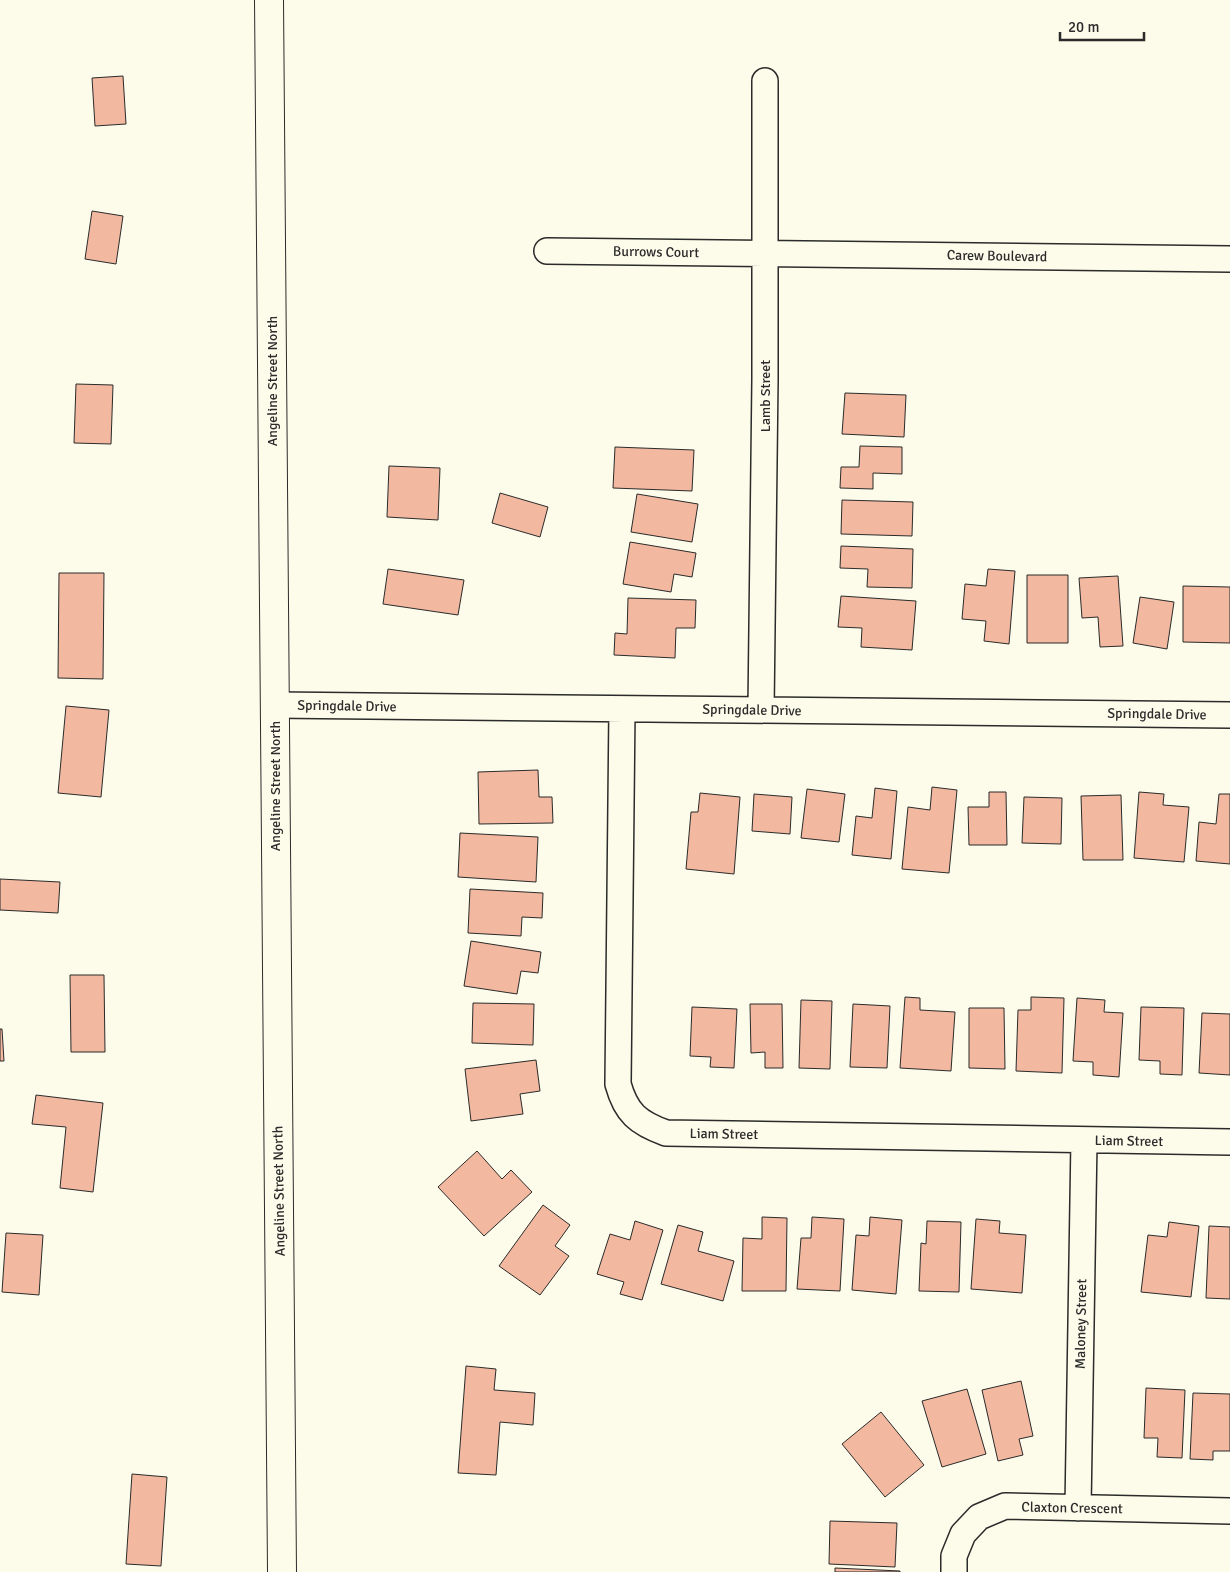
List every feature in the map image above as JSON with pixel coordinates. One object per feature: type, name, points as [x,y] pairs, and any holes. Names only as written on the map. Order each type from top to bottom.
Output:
[{"type":"main road","name":"Angeline Street North","points":[[268,0],[282,1572]]},
{"type":"street","name":"Lamb Street","points":[[761,710],[765,81]]},
{"type":"street","name":"Burrows Court","points":[[547,251],[765,253]]},
{"type":"street","name":"Carew Boulevard","points":[[765,253],[1230,259]]},
{"type":"street","name":"Springdale Drive","points":[[274,705],[1230,715]]},
{"type":"street","name":"Liam Street","points":[[622,709],[618,1084],[623,1101],[633,1116],[648,1127],[666,1133],[1230,1142]]},
{"type":"street","name":"Maloney Street","points":[[1078,1508],[1084,1140]]},
{"type":"street","name":"Claxton Crescent","points":[[954,1572],[954,1556],[963,1534],[979,1517],[1005,1506],[1230,1511]]},
{"type":"building","points":[[123,76],[126,124],[95,126],[92,78]]},
{"type":"building","points":[[92,211],[123,216],[116,264],[85,259]]},
{"type":"building","points":[[76,384],[113,385],[111,444],[74,443]]},
{"type":"building","points":[[845,393],[906,395],[904,437],[842,434]]},
{"type":"building","points":[[860,446],[902,447],[902,474],[873,473],[873,489],[840,488],[841,467],[859,467]]},
{"type":"building","points":[[615,447],[694,450],[692,491],[613,488]]},
{"type":"building","points":[[389,466],[440,468],[438,520],[387,517]]},
{"type":"building","points":[[500,493],[548,507],[540,537],[492,523]]},
{"type":"building","points":[[637,494],[698,504],[692,542],[631,532]]},
{"type":"building","points":[[842,500],[913,502],[912,536],[841,534]]},
{"type":"building","points":[[630,542],[696,553],[692,577],[674,574],[671,592],[623,584]]},
{"type":"building","points":[[841,546],[913,549],[912,588],[867,587],[868,569],[840,568]]},
{"type":"building","points":[[388,569],[464,580],[458,615],[383,604]]},
{"type":"building","points":[[988,569],[1015,571],[1009,644],[984,641],[986,621],[962,619],[965,584],[986,586]]},
{"type":"building","points":[[59,573],[104,573],[103,679],[58,678]]},
{"type":"building","points":[[1027,575],[1068,575],[1068,643],[1027,643]]},
{"type":"building","points":[[1118,576],[1123,646],[1100,647],[1098,617],[1082,618],[1079,578]]},
{"type":"building","points":[[1183,586],[1230,587],[1230,643],[1183,642]]},
{"type":"building","points":[[841,596],[916,601],[912,650],[861,647],[862,628],[838,627]]},
{"type":"building","points":[[1140,597],[1174,602],[1167,649],[1133,643]]},
{"type":"building","points":[[628,598],[696,600],[695,628],[676,628],[675,658],[614,655],[615,633],[627,634]]},
{"type":"building","points":[[66,706],[109,710],[101,797],[58,793]]},
{"type":"building","points":[[538,770],[539,797],[552,797],[553,823],[479,824],[478,772]]},
{"type":"building","points":[[932,787],[957,790],[949,873],[902,869],[908,807],[930,810]]},
{"type":"building","points":[[875,788],[897,791],[891,859],[852,855],[856,816],[872,818]]},
{"type":"building","points":[[807,789],[845,794],[839,842],[801,838]]},
{"type":"building","points":[[989,792],[1006,792],[1007,845],[969,845],[968,807],[989,807]]},
{"type":"building","points":[[1139,792],[1164,794],[1163,805],[1189,807],[1184,862],[1134,858]]},
{"type":"building","points":[[700,793],[740,797],[734,874],[686,869],[691,812],[698,812]]},
{"type":"building","points":[[754,794],[792,797],[790,834],[752,831]]},
{"type":"building","points":[[1219,794],[1230,794],[1230,864],[1196,861],[1199,822],[1216,824]]},
{"type":"building","points":[[1121,795],[1123,860],[1083,860],[1081,796]]},
{"type":"building","points":[[1024,797],[1062,798],[1061,844],[1022,843]]},
{"type":"building","points":[[460,833],[538,837],[536,882],[458,877]]},
{"type":"building","points":[[0,879],[60,882],[58,913],[0,910]]},
{"type":"building","points":[[470,889],[543,893],[542,918],[522,917],[521,936],[468,933]]},
{"type":"building","points":[[471,941],[541,952],[538,973],[521,971],[517,994],[464,986]]},
{"type":"building","points":[[70,975],[104,975],[105,1052],[71,1052]]},
{"type":"building","points":[[905,997],[920,998],[920,1010],[955,1012],[951,1071],[900,1068]]},
{"type":"building","points":[[1031,997],[1064,998],[1062,1073],[1016,1071],[1018,1010],[1031,1010]]},
{"type":"building","points":[[1077,998],[1105,1000],[1104,1012],[1123,1013],[1119,1077],[1093,1075],[1093,1062],[1073,1061]]},
{"type":"building","points":[[801,1000],[832,1001],[830,1069],[799,1068]]},
{"type":"building","points":[[473,1003],[534,1004],[533,1045],[472,1043]]},
{"type":"building","points":[[750,1004],[782,1004],[783,1068],[765,1068],[765,1052],[751,1053]]},
{"type":"building","points":[[853,1004],[890,1006],[887,1068],[850,1067]]},
{"type":"building","points":[[692,1007],[737,1009],[734,1068],[710,1067],[711,1057],[690,1056]]},
{"type":"building","points":[[1141,1007],[1184,1008],[1182,1075],[1160,1074],[1160,1061],[1139,1060]]},
{"type":"building","points":[[969,1008],[1004,1008],[1005,1069],[969,1068]]},
{"type":"building","points":[[1202,1013],[1230,1014],[1230,1075],[1199,1073]]},
{"type":"building","points":[[0,1029],[2,1029],[4,1061],[0,1061]]},
{"type":"building","points":[[536,1060],[540,1091],[520,1094],[523,1114],[471,1121],[465,1069]]},
{"type":"building","points":[[36,1095],[103,1103],[93,1192],[60,1188],[66,1127],[32,1124]]},
{"type":"building","points":[[477,1151],[502,1179],[511,1170],[532,1192],[484,1236],[438,1187]]},
{"type":"building","points":[[543,1205],[570,1225],[555,1246],[569,1256],[540,1295],[499,1266]]},
{"type":"building","points":[[762,1217],[787,1218],[786,1291],[742,1291],[743,1238],[762,1239]]},
{"type":"building","points":[[812,1217],[844,1219],[840,1291],[797,1289],[801,1238],[811,1238]]},
{"type":"building","points":[[870,1217],[902,1220],[896,1294],[852,1290],[856,1235],[869,1236]]},
{"type":"building","points":[[976,1219],[1000,1221],[999,1233],[1026,1235],[1022,1293],[971,1289]]},
{"type":"building","points":[[635,1221],[663,1230],[642,1300],[620,1294],[624,1282],[597,1274],[610,1234],[630,1240]]},
{"type":"building","points":[[927,1221],[961,1222],[959,1292],[919,1291],[921,1243],[926,1244]]},
{"type":"building","points":[[1169,1222],[1199,1226],[1191,1297],[1141,1292],[1148,1235],[1167,1237]]},
{"type":"building","points":[[678,1225],[703,1232],[698,1251],[734,1261],[723,1301],[661,1284]]},
{"type":"building","points":[[1209,1226],[1230,1227],[1230,1299],[1206,1298]]},
{"type":"building","points":[[6,1233],[43,1235],[39,1295],[2,1292]]},
{"type":"building","points":[[466,1366],[496,1369],[494,1390],[535,1393],[533,1425],[500,1422],[496,1475],[458,1473]]},
{"type":"building","points":[[1021,1381],[1033,1436],[1019,1439],[1023,1455],[998,1461],[982,1390]]},
{"type":"building","points":[[1146,1388],[1185,1390],[1182,1458],[1157,1457],[1158,1438],[1144,1438]]},
{"type":"building","points":[[967,1389],[986,1454],[942,1467],[922,1401]]},
{"type":"building","points":[[1193,1393],[1230,1394],[1230,1451],[1213,1451],[1213,1460],[1190,1459]]},
{"type":"building","points":[[881,1412],[924,1465],[885,1497],[842,1444]]},
{"type":"building","points":[[132,1474],[167,1477],[161,1566],[126,1564]]},
{"type":"building","points":[[830,1521],[897,1523],[895,1567],[829,1564]]},
{"type":"building","points":[[835,1568],[900,1571],[900,1572],[835,1572]]}]
